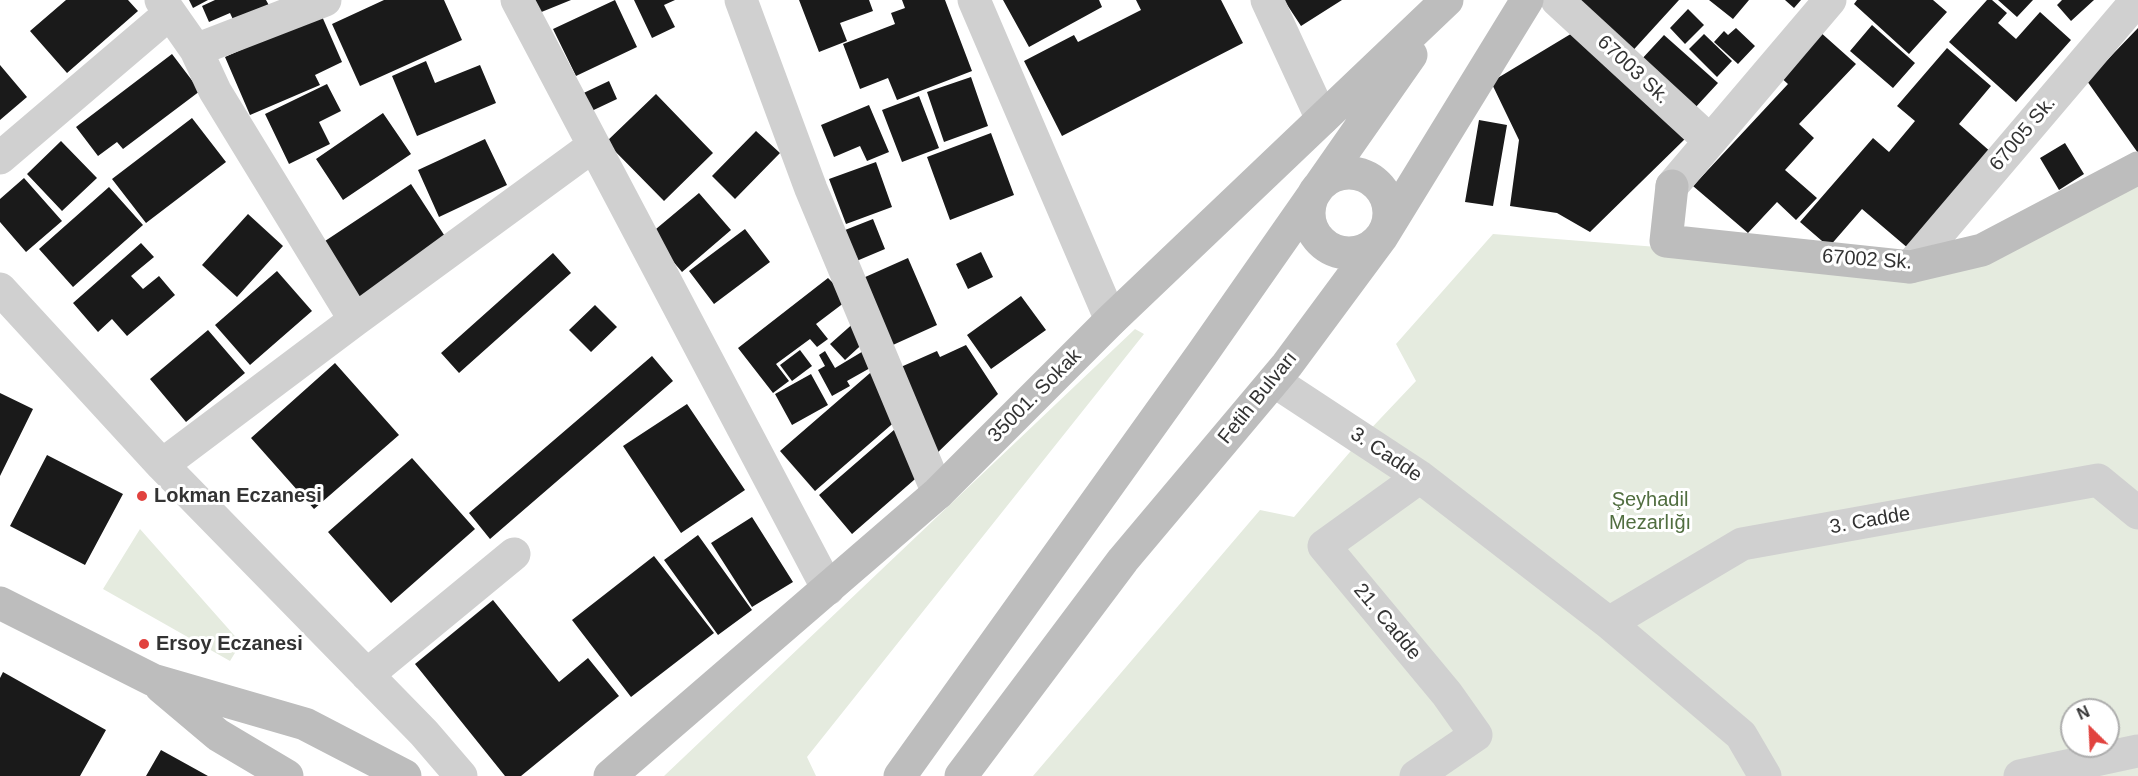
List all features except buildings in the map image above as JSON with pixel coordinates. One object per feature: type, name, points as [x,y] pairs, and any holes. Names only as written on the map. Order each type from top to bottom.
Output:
[{"type":"main road","name":"35001. Sokak","points":[[610,776],[938,493],[1111,320],[1448,0]]},
{"type":"main road","points":[[900,776],[1319,186],[1448,0]]},
{"type":"main road","name":"Fetih Bulvarı","points":[[961,776],[1123,560],[1274,381],[1381,238],[1527,0]]},
{"type":"main road","name":"67002 Sk.","points":[[1672,186],[1666,241],[1910,267],[1982,250],[2138,168]]},
{"type":"main road","points":[[1343,173],[1370,178],[1380,187],[1387,199],[1390,213],[1388,226],[1381,238],[1371,247],[1359,252],[1334,250],[1323,244],[1310,222],[1312,197],[1319,186],[1330,177],[1343,173]]},
{"type":"main road","points":[[0,603],[153,680],[305,724],[405,776]]},
{"type":"main road","points":[[153,680],[218,735],[287,776]]},
{"type":"street","points":[[196,50],[325,0]]},
{"type":"street","points":[[517,0],[592,146],[828,589]]},
{"type":"street","points":[[741,0],[811,189],[938,493]]},
{"type":"street","points":[[974,0],[1111,320]]},
{"type":"street","points":[[1267,0],[1322,119]]},
{"type":"street","name":"67003 Sk.","points":[[1557,0],[1709,140]]},
{"type":"street","points":[[1672,186],[1830,0]]},
{"type":"street","name":"67005 Sk.","points":[[1910,267],[2137,0]]},
{"type":"street","points":[[0,158],[165,7],[196,50],[215,91],[354,320]]},
{"type":"street","points":[[162,465],[354,320],[592,146]]},
{"type":"street","points":[[0,289],[162,465],[424,733],[461,776]]},
{"type":"street","name":"3. Cadde","points":[[1274,381],[1420,477],[1609,623],[1741,735],[1765,776]]},
{"type":"street","name":"21. Cadde","points":[[1416,776],[1476,735],[1447,694],[1324,546],[1420,477]]},
{"type":"street","name":"3. Cadde","points":[[1609,623],[1742,544],[2098,480],[2138,513]]},
{"type":"street","points":[[367,675],[514,554]]},
{"type":"street","points":[[2020,776],[2138,751]]},
{"type":"green space","name":"Şeyhadil Mezarlığı","points":[[2138,170],[2138,776],[1033,776],[1260,510],[1294,517],[1362,438],[1416,381],[1396,344],[1493,234],[1910,267]]},
{"type":"green space","points":[[1135,329],[1144,334],[807,757],[816,776],[664,776]]},
{"type":"green space","points":[[140,529],[241,643],[230,661],[103,589]]},
{"type":"place","name":"Lokman Eczanesi","points":[[142,496]]},
{"type":"place","name":"Ersoy Eczanesi","points":[[144,644]]}]
